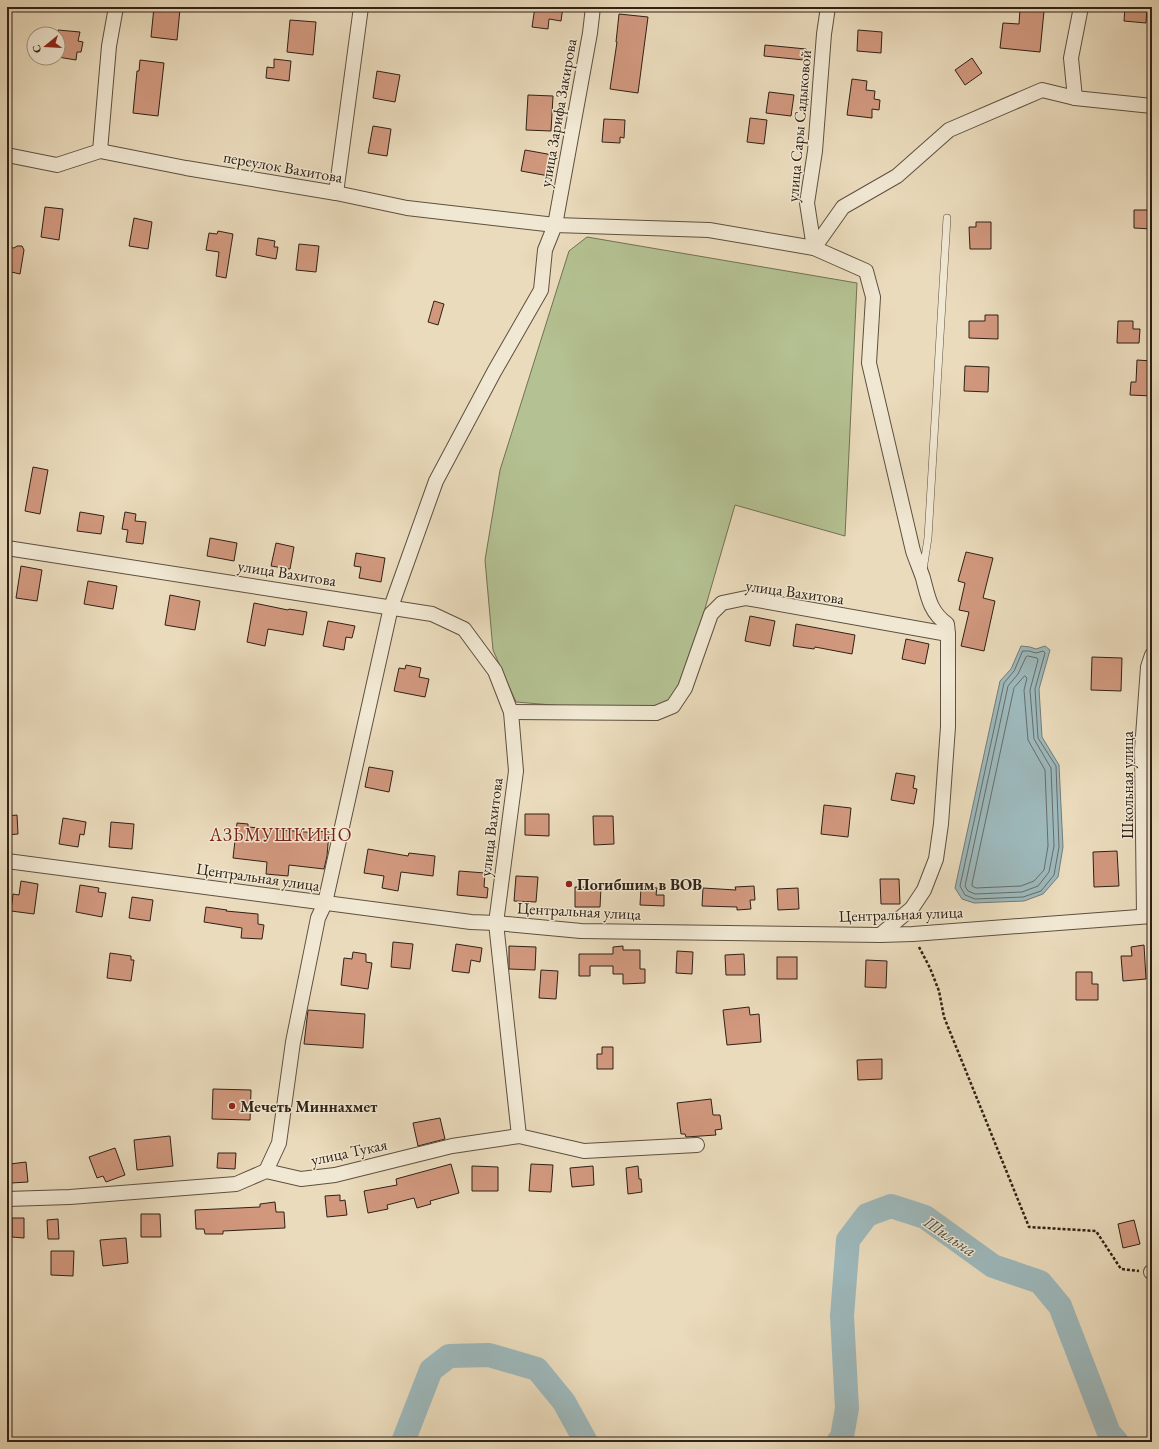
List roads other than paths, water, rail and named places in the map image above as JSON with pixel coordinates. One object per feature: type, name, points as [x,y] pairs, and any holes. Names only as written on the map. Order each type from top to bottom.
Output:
[{"type":"street","points":[[100,151],[109,46],[116,7]]},
{"type":"street","points":[[336,193],[361,7]]},
{"type":"street","name":"улица Зарифа Закирова","points":[[266,1171],[279,1143],[293,1042],[318,918],[324,903],[391,607],[436,482],[494,372],[542,290],[545,250],[555,225],[590,33],[593,7]]},
{"type":"street","name":"улица Сары Садыковой","points":[[814,248],[807,203],[815,150],[824,34],[828,7]]},
{"type":"street","points":[[1075,98],[1071,58],[1081,7]]},
{"type":"street","points":[[814,248],[843,207],[897,176],[949,130],[1042,90],[1075,98],[1152,106]]},
{"type":"street","name":"переулок Вахитова","points":[[7,155],[57,165],[100,151],[186,168],[336,193],[407,208],[555,225],[708,230],[814,248],[866,271],[873,297],[869,363],[913,551],[922,576]]},
{"type":"street","name":"улица Вахитова","points":[[7,548],[432,614],[464,629],[495,671],[511,712],[516,772],[496,923],[519,1136]]},
{"type":"street","points":[[880,935],[912,908],[924,890],[936,859],[941,824],[948,726],[948,634],[947,624],[938,618],[930,602],[922,576]]},
{"type":"street","name":"улица Вахитова","points":[[511,712],[656,713],[673,706],[685,688],[711,614],[722,603],[746,598],[948,634]]},
{"type":"street","name":"Школьная улица","points":[[1148,916],[1142,750],[1148,667],[1152,655]]},
{"type":"street","name":"Центральная улица","points":[[7,861],[471,922],[581,931],[880,935],[913,934],[1148,916]]},
{"type":"street","points":[[912,908],[913,934]]},
{"type":"street","name":"улица Тукая","points":[[266,1171],[301,1179],[335,1175],[452,1146],[519,1136],[584,1151],[697,1145]]},
{"type":"street","points":[[7,1199],[70,1198],[236,1184],[266,1171]]},
{"type":"lane","points":[[922,576],[928,538],[947,218]]},
{"type":"water","points":[[1021,646],[1036,649],[1045,646],[1050,650],[1039,689],[1042,737],[1059,765],[1063,847],[1058,877],[1043,894],[1024,901],[974,903],[962,899],[955,888],[1000,681],[1011,669]]},
{"type":"waterway","name":"Шильна","points":[[838,1442],[842,1437],[847,1408],[842,1316],[848,1240],[867,1215],[891,1206],[925,1217],[993,1266],[1040,1282],[1060,1306],[1109,1433],[1117,1442]]},
{"type":"waterway","name":"Шильна","points":[[403,1442],[431,1370],[449,1356],[489,1355],[537,1369],[564,1402],[586,1442]]},
{"type":"place","name":"Погибшим в ВОВ","points":[[569,884]]},
{"type":"place","name":"Мечеть Миннахмет","points":[[232,1106]]},
{"type":"district","name":"АЗЬМУШКИНО","points":[[281,834]]}]
